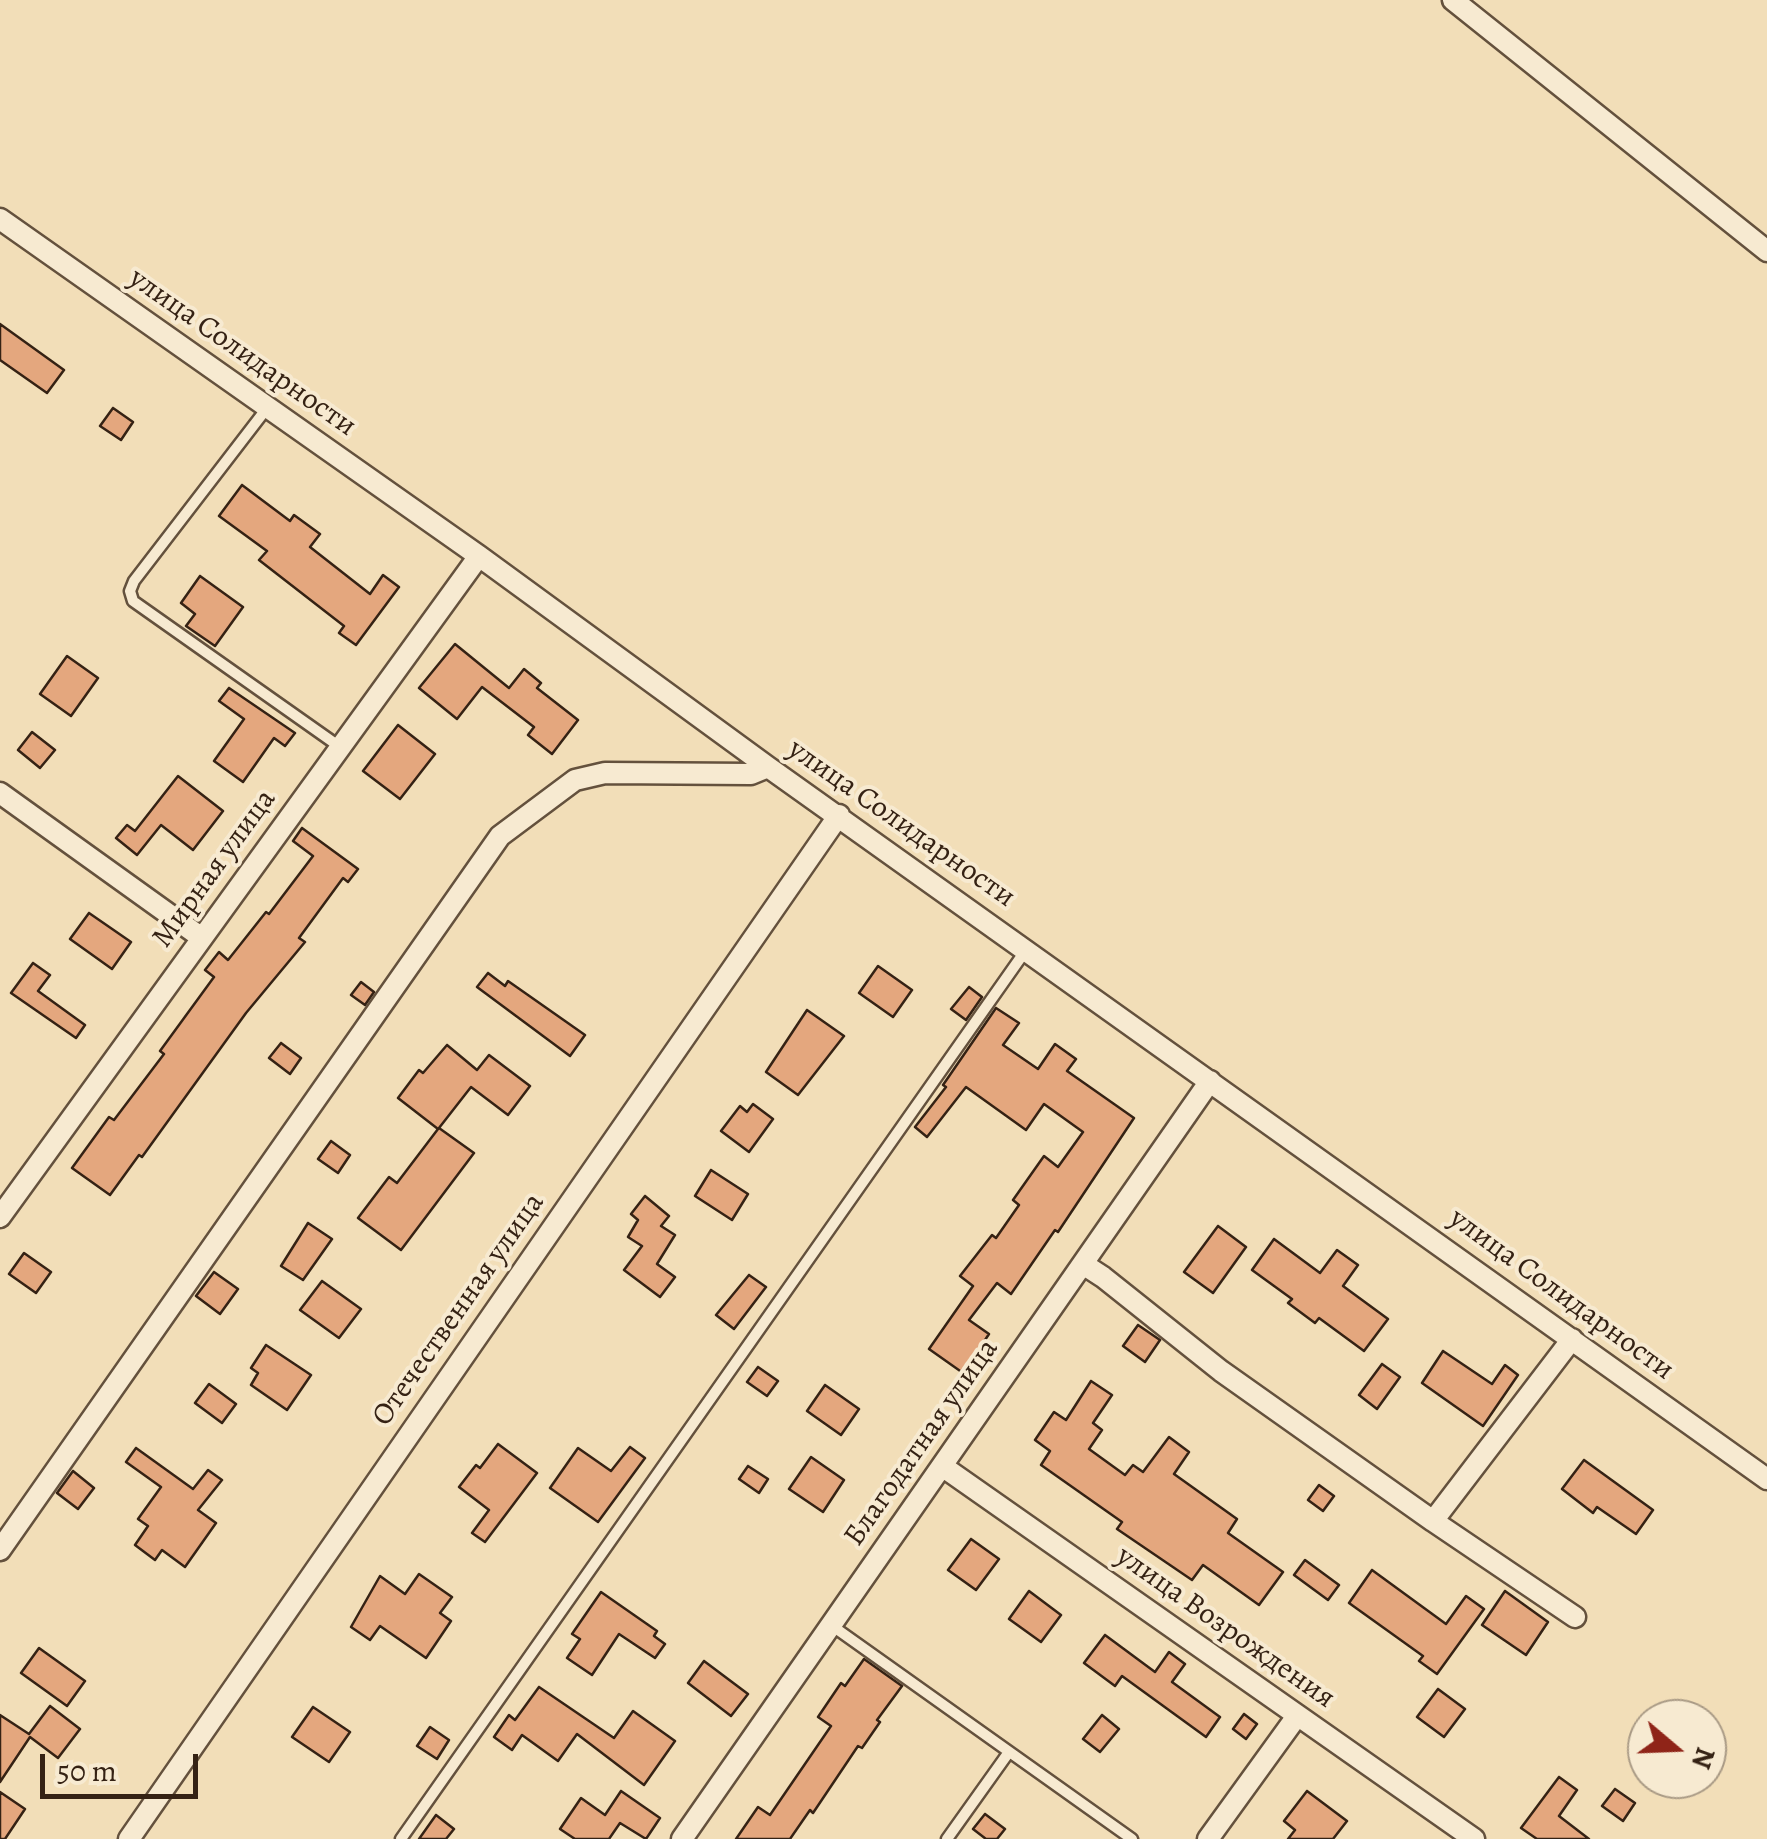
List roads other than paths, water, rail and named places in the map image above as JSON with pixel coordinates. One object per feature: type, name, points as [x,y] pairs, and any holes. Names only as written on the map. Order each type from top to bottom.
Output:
[{"type":"street","points":[[1454,0],[1767,251]]},
{"type":"street","name":"улица Солидарности","points":[[0,220],[479,556],[768,767],[1767,1479]]},
{"type":"street","name":"Мирная улица","points":[[0,1217],[479,556]]},
{"type":"street","points":[[0,1550],[500,836],[575,780],[605,774],[750,774],[768,767]]},
{"type":"street","points":[[0,794],[202,938]]},
{"type":"street","name":"Отечественная улица","points":[[129,1839],[838,815]]},
{"type":"street","name":"Благодатная улица","points":[[682,1839],[1210,1080]]},
{"type":"street","points":[[1083,1264],[1220,1371],[1574,1617]]},
{"type":"street","points":[[1433,1521],[1572,1339]]},
{"type":"street","name":"улица Возрождения","points":[[942,1466],[1474,1839]]},
{"type":"street","points":[[1208,1839],[1297,1716]]},
{"type":"lane","points":[[267,408],[130,590],[133,601],[340,747]]},
{"type":"lane","points":[[401,1839],[1027,949]]},
{"type":"lane","points":[[831,1625],[1132,1839]]},
{"type":"lane","points":[[947,1839],[1009,1752]]}]
